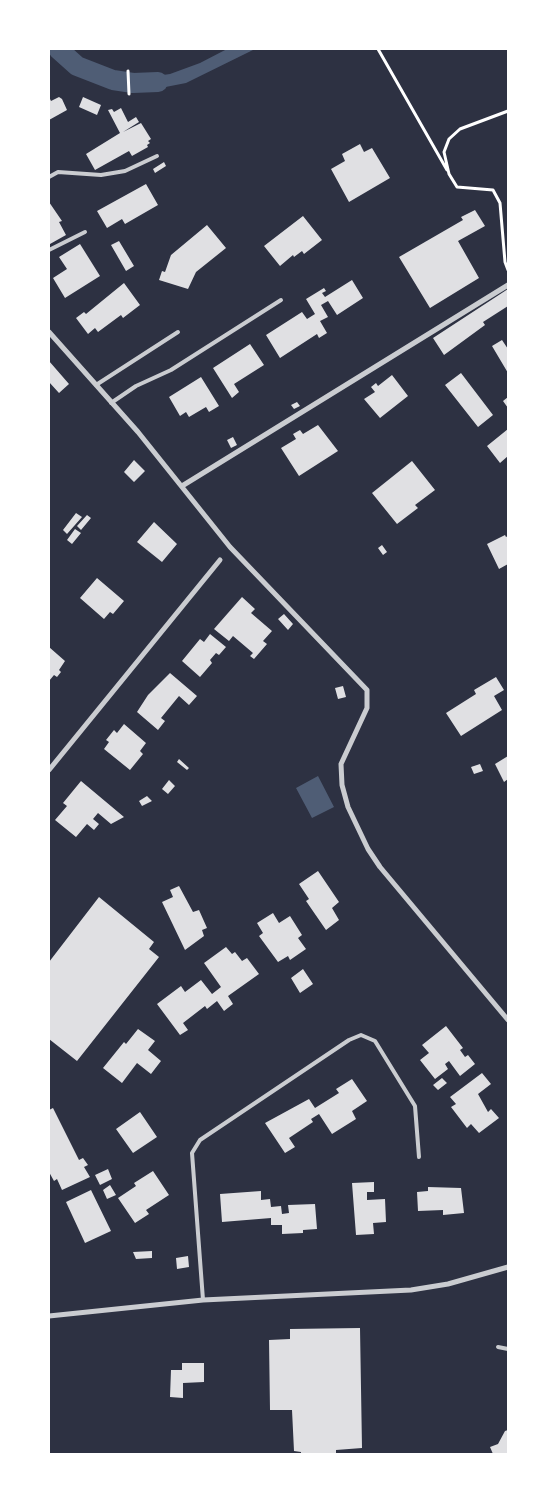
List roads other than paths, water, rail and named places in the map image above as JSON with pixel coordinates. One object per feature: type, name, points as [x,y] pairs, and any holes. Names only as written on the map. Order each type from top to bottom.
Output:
[{"type":"street","points":[[182,486],[508,285]]},
{"type":"street","points":[[49,332],[182,486],[230,547],[367,690],[367,708],[341,764],[342,785],[346,800],[360,833],[380,867],[508,1020]]},
{"type":"street","points":[[49,770],[220,560]]},
{"type":"street","points":[[49,1316],[203,1300],[411,1290],[448,1284],[508,1267]]},
{"type":"lane","points":[[49,177],[58,172],[73,171],[101,175],[117,172],[157,156]]},
{"type":"lane","points":[[49,250],[85,232]]},
{"type":"lane","points":[[111,402],[136,386],[171,370],[281,300]]},
{"type":"lane","points":[[96,385],[178,332]]},
{"type":"lane","points":[[203,1300],[192,1153],[200,1140],[349,1040],[362,1035],[375,1041],[415,1106],[419,1157]]},
{"type":"lane","points":[[498,1348],[508,1350]]},
{"type":"water","points":[[227,49],[255,49],[186,83],[145,91],[132,89],[133,76],[149,77],[170,74],[200,63]]},
{"type":"water","points":[[318,776],[334,807],[312,818],[296,788]]},
{"type":"waterway","points":[[58,49],[77,66],[113,80],[133,83],[158,82]]}]
